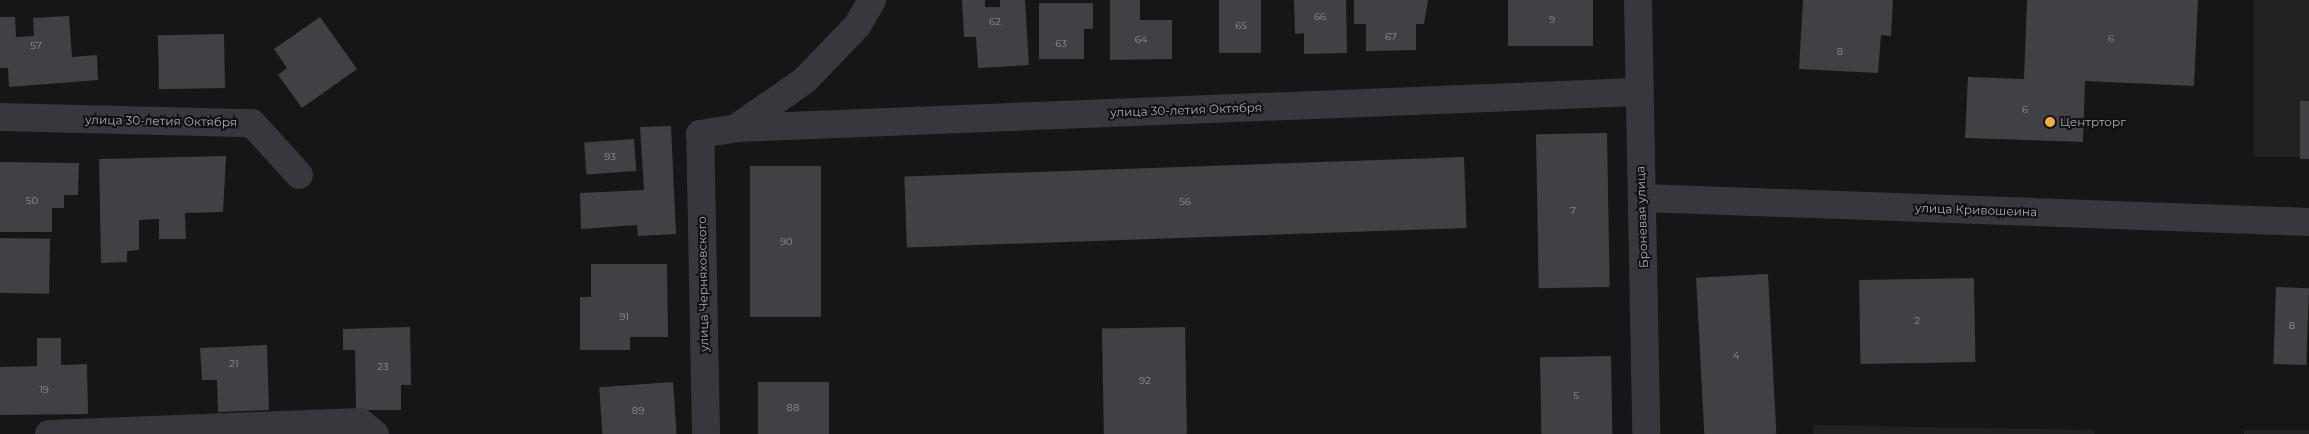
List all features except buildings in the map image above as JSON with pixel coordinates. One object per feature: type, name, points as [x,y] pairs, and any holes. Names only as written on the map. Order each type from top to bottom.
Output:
[{"type":"street","name":"улица 30-летия Октября","points":[[736,128],[804,81],[857,26],[872,0]]},
{"type":"street","name":"Броневая улица","points":[[1638,0],[1636,92],[1642,198],[1646,434]]},
{"type":"street","name":"улица 30-летия Октября","points":[[700,134],[736,128],[1636,92]]},
{"type":"street","name":"улица 30-летия Октября","points":[[0,117],[252,123],[299,174]]},
{"type":"street","name":"улица Черняховского","points":[[700,134],[706,434]]},
{"type":"street","name":"улица Кривошеина","points":[[1642,198],[2309,222]]},
{"type":"street","points":[[49,434],[360,422],[375,434]]},
{"type":"shaded area","points":[[2254,0],[2309,0],[2309,157],[2254,157]]},
{"type":"shaded area","points":[[1814,425],[2095,430],[2095,434],[1813,434]]},
{"type":"shaded area","points":[[2244,430],[2309,430],[2309,434],[2244,434]]},
{"type":"place","name":"Центрторг","points":[[2050,122]]}]
